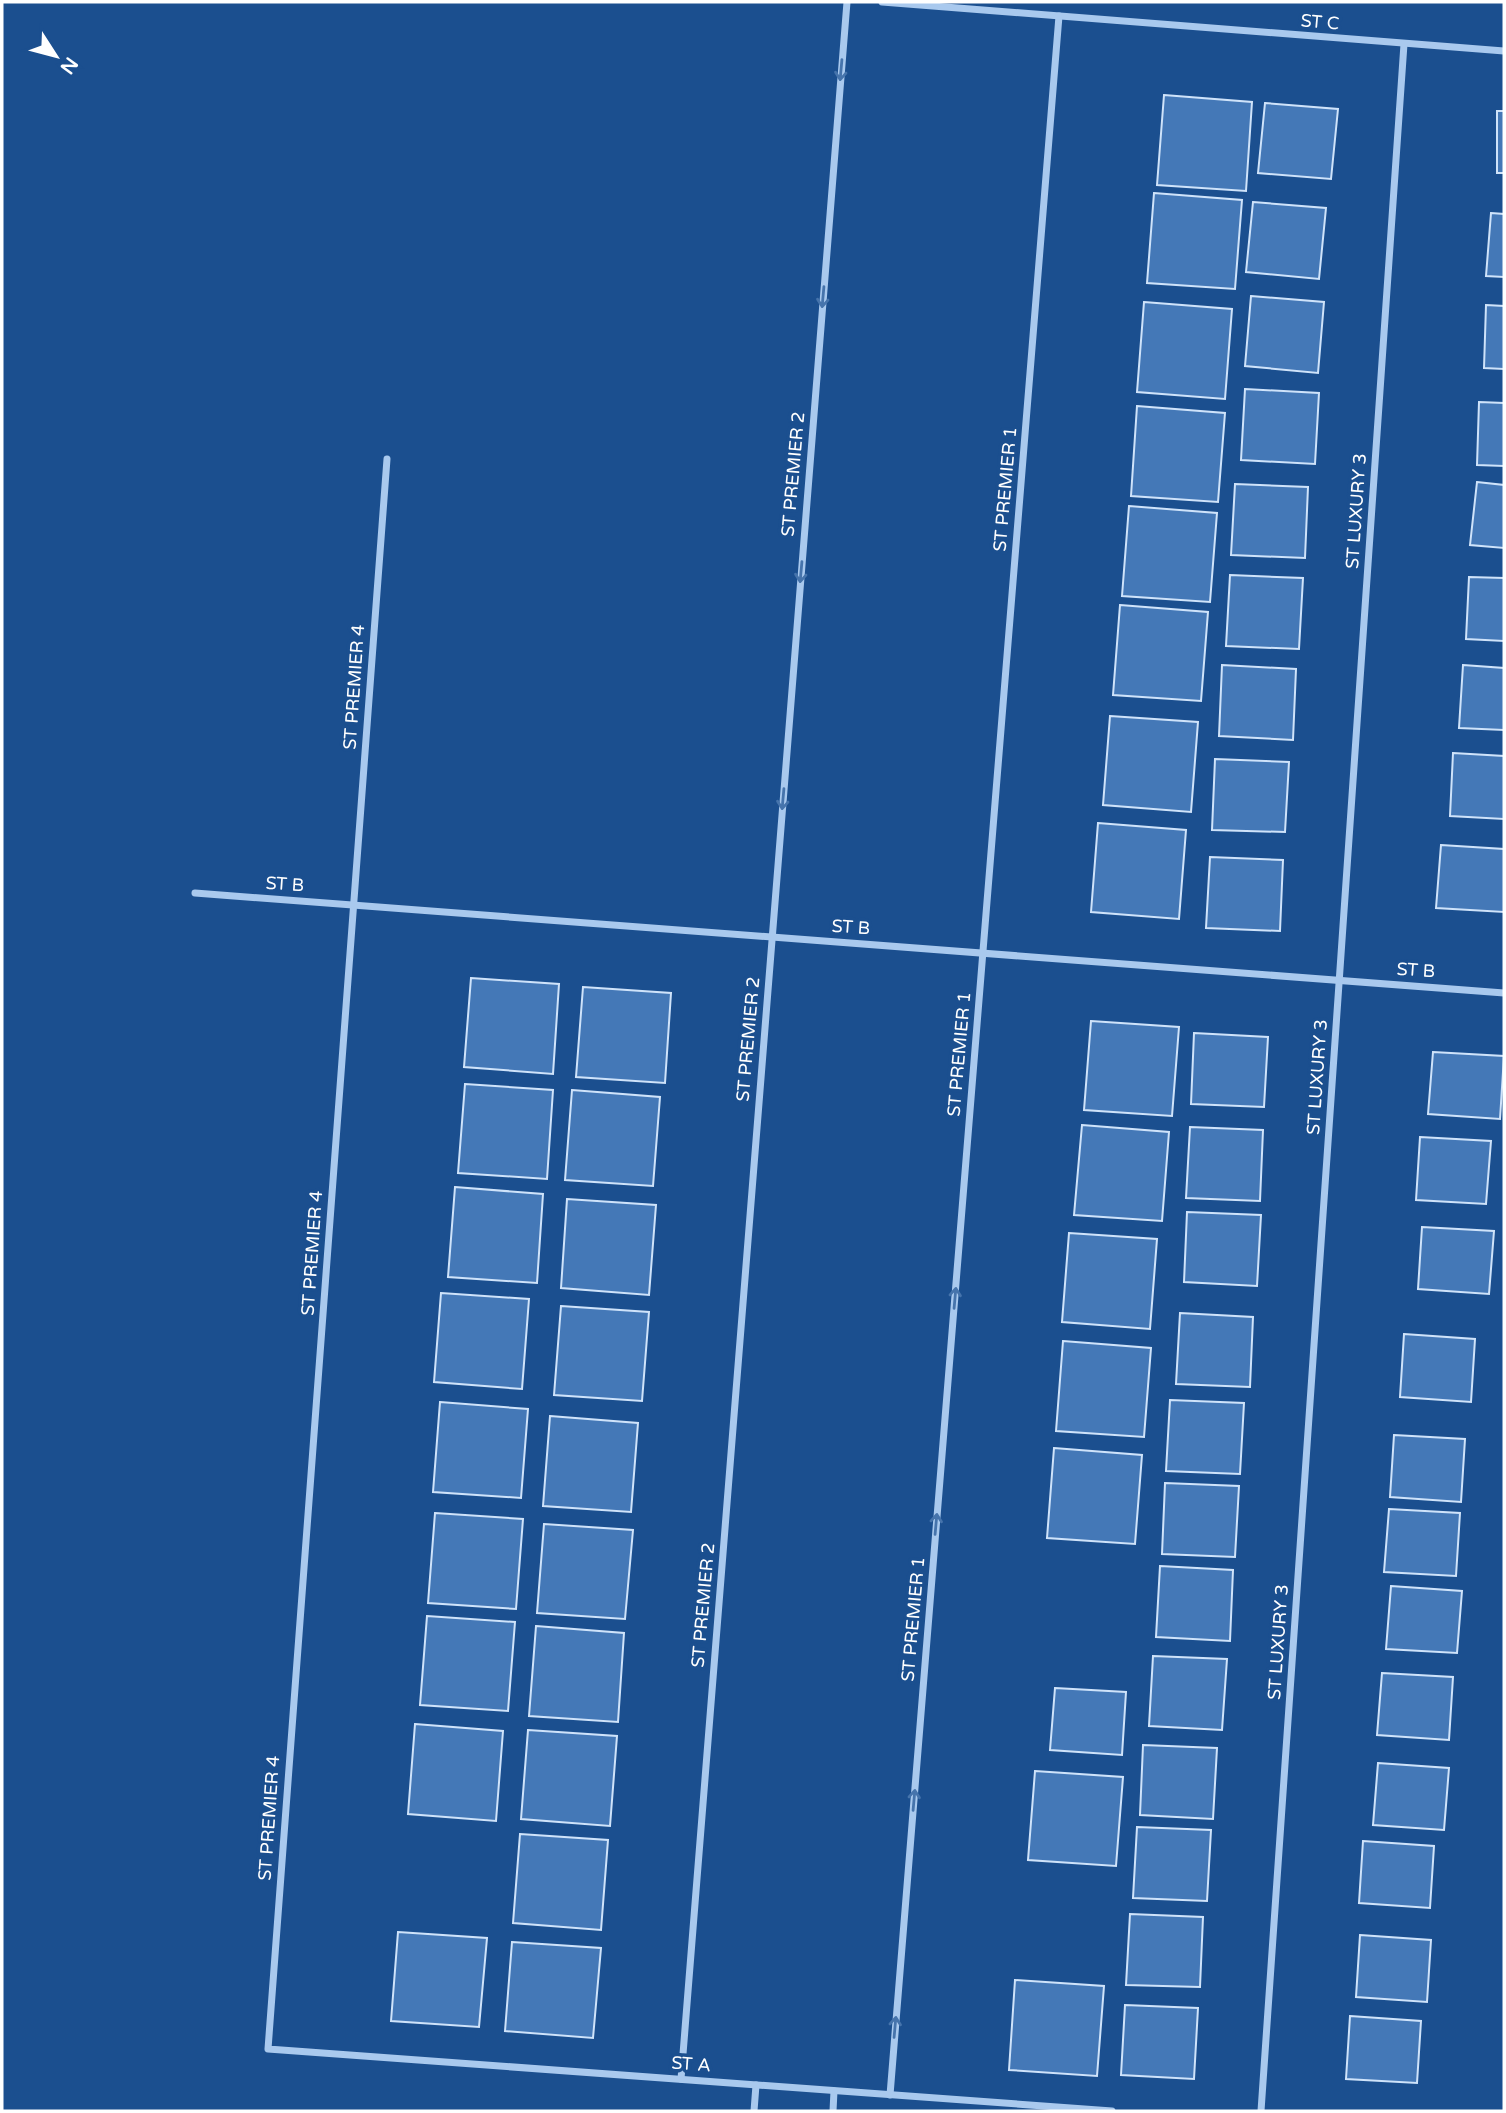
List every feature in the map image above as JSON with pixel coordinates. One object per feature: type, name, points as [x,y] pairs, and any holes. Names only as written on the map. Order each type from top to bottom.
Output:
[{"type":"street","name":"ST PREMIER 2","points":[[681,2079],[847,2]]},
{"type":"street","name":"ST C","points":[[883,2],[1504,51]]},
{"type":"street","name":"ST PREMIER 1","points":[[890,2095],[1059,16]]},
{"type":"street","name":"ST LUXURY 3","points":[[1261,2111],[1404,44]]},
{"type":"street","name":"ST PREMIER 4","points":[[268,2049],[387,459]]},
{"type":"street","name":"ST B","points":[[195,893],[1504,993]]},
{"type":"street","name":"ST A","points":[[268,2049],[1112,2111]]},
{"type":"street","points":[[754,2111],[756,2085]]},
{"type":"street","points":[[832,2111],[834,2091]]},
{"type":"building","points":[[1164,95],[1252,102],[1246,191],[1157,185]]},
{"type":"building","points":[[1265,103],[1338,109],[1331,179],[1258,173]]},
{"type":"building","points":[[1497,111],[1504,111],[1504,173],[1497,173]]},
{"type":"building","points":[[1154,193],[1242,200],[1235,289],[1147,283]]},
{"type":"building","points":[[1253,202],[1326,208],[1319,279],[1246,272]]},
{"type":"building","points":[[1491,213],[1504,214],[1504,277],[1486,276]]},
{"type":"building","points":[[1251,296],[1324,302],[1318,373],[1245,366]]},
{"type":"building","points":[[1144,302],[1232,309],[1225,399],[1137,392]]},
{"type":"building","points":[[1486,305],[1504,306],[1504,369],[1484,368]]},
{"type":"building","points":[[1245,389],[1319,393],[1315,464],[1241,460]]},
{"type":"building","points":[[1479,402],[1504,403],[1504,466],[1477,465]]},
{"type":"building","points":[[1137,406],[1225,413],[1218,502],[1131,496]]},
{"type":"building","points":[[1477,482],[1504,485],[1504,548],[1470,545]]},
{"type":"building","points":[[1235,484],[1308,487],[1305,558],[1231,555]]},
{"type":"building","points":[[1129,506],[1217,513],[1210,602],[1122,596]]},
{"type":"building","points":[[1230,575],[1303,578],[1299,649],[1226,646]]},
{"type":"building","points":[[1469,577],[1504,578],[1504,641],[1466,639]]},
{"type":"building","points":[[1120,605],[1208,612],[1201,701],[1113,695]]},
{"type":"building","points":[[1222,665],[1296,669],[1293,740],[1219,736]]},
{"type":"building","points":[[1463,665],[1504,668],[1504,730],[1459,728]]},
{"type":"building","points":[[1110,716],[1198,722],[1191,812],[1103,805]]},
{"type":"building","points":[[1453,753],[1504,756],[1504,819],[1450,816]]},
{"type":"building","points":[[1215,759],[1289,762],[1285,832],[1212,830]]},
{"type":"building","points":[[1098,823],[1186,830],[1179,919],[1091,912]]},
{"type":"building","points":[[1441,845],[1504,849],[1504,912],[1436,908]]},
{"type":"building","points":[[1210,857],[1283,860],[1280,931],[1206,928]]},
{"type":"building","points":[[471,978],[559,984],[553,1074],[464,1067]]},
{"type":"building","points":[[583,987],[671,993],[665,1083],[576,1077]]},
{"type":"building","points":[[1091,1021],[1179,1027],[1172,1116],[1084,1110]]},
{"type":"building","points":[[1194,1033],[1268,1037],[1264,1107],[1191,1104]]},
{"type":"building","points":[[1433,1052],[1504,1056],[1500,1119],[1428,1114]]},
{"type":"building","points":[[465,1084],[553,1090],[547,1179],[458,1173]]},
{"type":"building","points":[[572,1090],[660,1097],[653,1186],[565,1180]]},
{"type":"building","points":[[1082,1125],[1169,1132],[1162,1221],[1074,1215]]},
{"type":"building","points":[[1190,1127],[1263,1130],[1260,1201],[1186,1198]]},
{"type":"building","points":[[1420,1137],[1491,1141],[1486,1204],[1416,1200]]},
{"type":"building","points":[[455,1187],[543,1194],[537,1283],[448,1277]]},
{"type":"building","points":[[567,1199],[656,1205],[649,1295],[561,1288]]},
{"type":"building","points":[[1187,1212],[1261,1215],[1257,1286],[1184,1282]]},
{"type":"building","points":[[1422,1227],[1494,1231],[1489,1294],[1418,1289]]},
{"type":"building","points":[[1069,1233],[1157,1239],[1150,1329],[1062,1322]]},
{"type":"building","points":[[441,1293],[529,1299],[522,1389],[434,1382]]},
{"type":"building","points":[[561,1306],[649,1312],[642,1401],[554,1395]]},
{"type":"building","points":[[1180,1313],[1253,1317],[1250,1387],[1176,1384]]},
{"type":"building","points":[[1404,1334],[1475,1339],[1471,1402],[1400,1397]]},
{"type":"building","points":[[1063,1341],[1151,1348],[1144,1437],[1056,1431]]},
{"type":"building","points":[[1170,1400],[1244,1403],[1240,1474],[1166,1471]]},
{"type":"building","points":[[440,1402],[528,1409],[521,1498],[433,1492]]},
{"type":"building","points":[[550,1416],[638,1423],[631,1512],[543,1506]]},
{"type":"building","points":[[1394,1435],[1465,1439],[1461,1502],[1390,1497]]},
{"type":"building","points":[[1054,1448],[1142,1455],[1135,1544],[1047,1538]]},
{"type":"building","points":[[1165,1483],[1239,1486],[1235,1557],[1162,1554]]},
{"type":"building","points":[[1389,1509],[1460,1513],[1456,1576],[1384,1572]]},
{"type":"building","points":[[435,1513],[523,1519],[516,1609],[428,1603]]},
{"type":"building","points":[[544,1524],[633,1530],[625,1619],[537,1613]]},
{"type":"building","points":[[1160,1566],[1233,1570],[1230,1641],[1156,1637]]},
{"type":"building","points":[[1391,1586],[1462,1591],[1457,1653],[1386,1649]]},
{"type":"building","points":[[427,1616],[515,1622],[508,1711],[420,1705]]},
{"type":"building","points":[[536,1626],[624,1633],[618,1722],[529,1716]]},
{"type":"building","points":[[1153,1656],[1227,1659],[1222,1730],[1149,1726]]},
{"type":"building","points":[[1382,1673],[1453,1677],[1449,1740],[1377,1735]]},
{"type":"building","points":[[1055,1688],[1126,1692],[1122,1755],[1050,1750]]},
{"type":"building","points":[[415,1724],[503,1731],[496,1821],[408,1814]]},
{"type":"building","points":[[528,1730],[617,1736],[610,1826],[521,1819]]},
{"type":"building","points":[[1143,1745],[1217,1748],[1213,1819],[1140,1815]]},
{"type":"building","points":[[1378,1763],[1449,1768],[1444,1830],[1373,1825]]},
{"type":"building","points":[[1035,1771],[1123,1777],[1116,1866],[1028,1860]]},
{"type":"building","points":[[1137,1827],[1211,1830],[1207,1901],[1133,1898]]},
{"type":"building","points":[[520,1834],[608,1840],[601,1930],[513,1923]]},
{"type":"building","points":[[1363,1841],[1434,1846],[1430,1908],[1359,1903]]},
{"type":"building","points":[[1130,1914],[1203,1917],[1200,1987],[1126,1985]]},
{"type":"building","points":[[398,1932],[487,1938],[479,2027],[391,2021]]},
{"type":"building","points":[[1360,1935],[1431,1940],[1427,2002],[1356,1997]]},
{"type":"building","points":[[512,1942],[601,1948],[593,2038],[505,2031]]},
{"type":"building","points":[[1015,1980],[1104,1986],[1097,2076],[1009,2070]]},
{"type":"building","points":[[1125,2005],[1198,2008],[1194,2079],[1121,2075]]},
{"type":"building","points":[[1350,2016],[1421,2021],[1417,2083],[1346,2079]]}]
